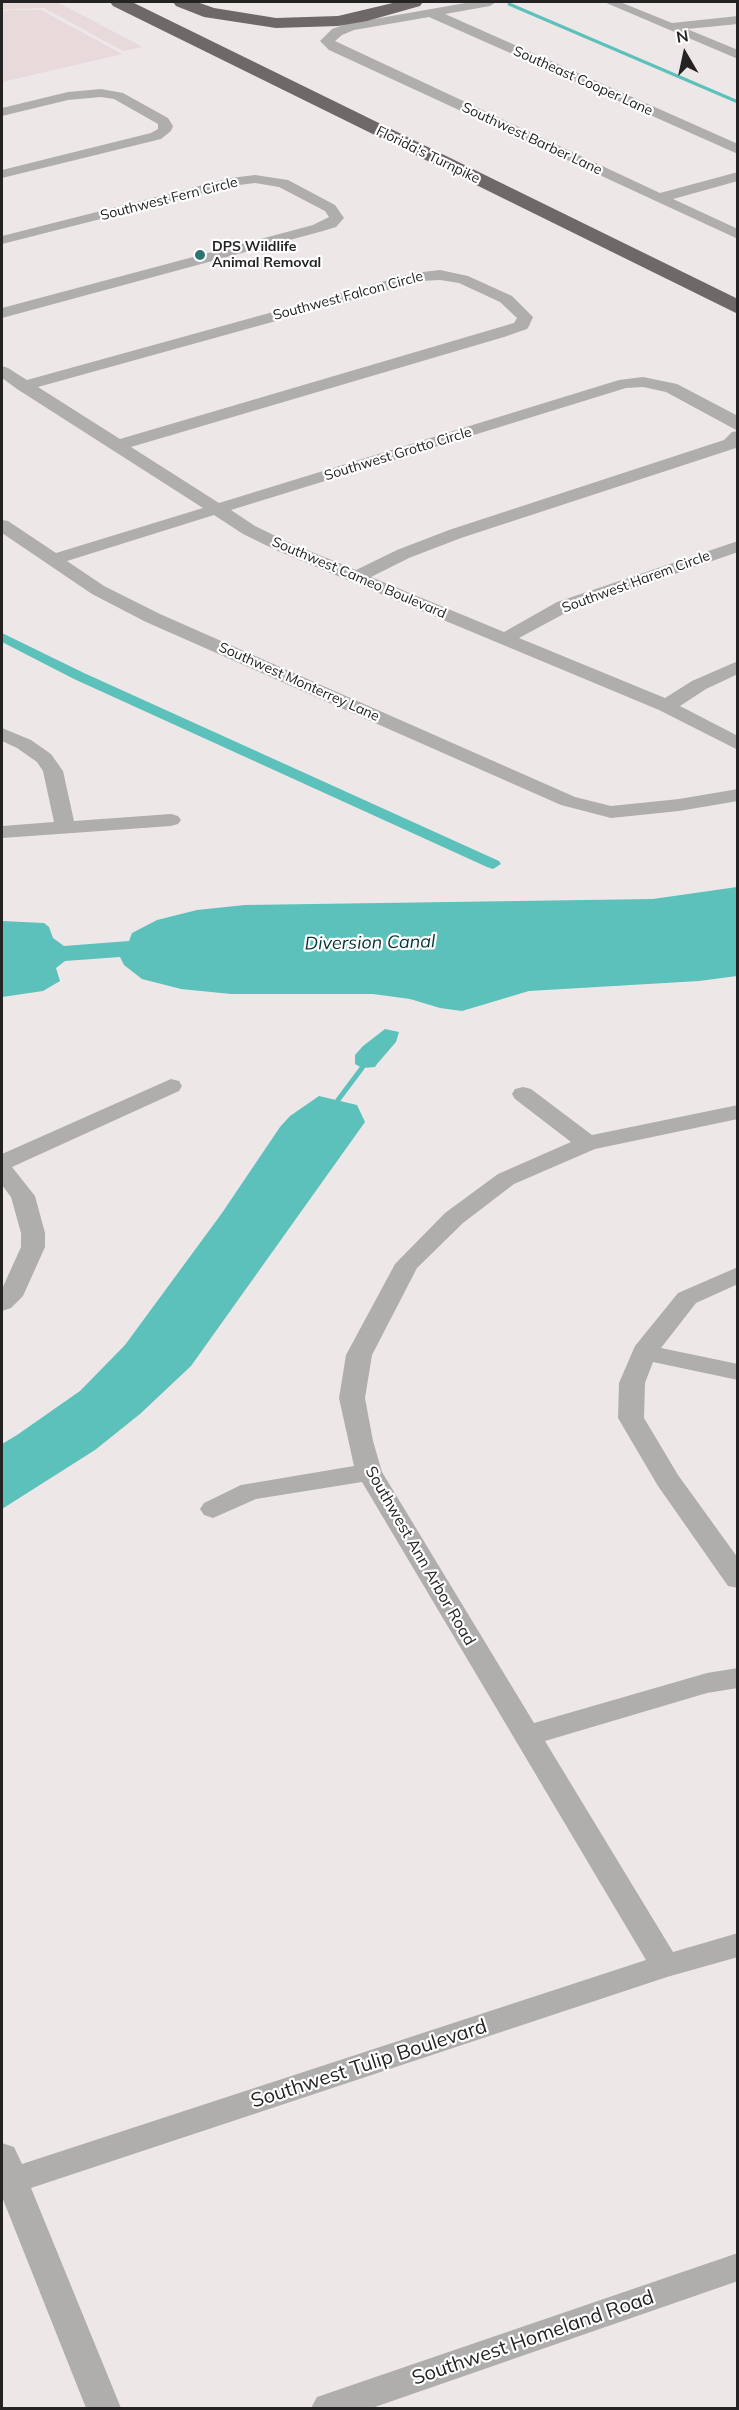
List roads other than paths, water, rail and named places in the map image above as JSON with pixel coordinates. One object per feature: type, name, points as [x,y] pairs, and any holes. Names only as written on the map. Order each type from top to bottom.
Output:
[{"type":"highway","name":"Florida's Turnpike","points":[[118,2],[738,308]]},
{"type":"highway","name":"Florida's Turnpike","points":[[144,2],[738,293]]},
{"type":"highway","points":[[182,2],[210,13],[276,23],[338,21],[367,16],[414,2]]},
{"type":"highway","points":[[194,2],[228,14],[250,18],[302,20],[363,13],[401,2]]},
{"type":"street","points":[[429,12],[490,2]]},
{"type":"street","points":[[610,2],[738,55]]},
{"type":"street","name":"Southwest Barber Lane","points":[[429,12],[351,27],[337,32],[327,41],[334,47],[738,236]]},
{"type":"street","name":"Southeast Cooper Lane","points":[[429,12],[738,150]]},
{"type":"street","points":[[672,27],[738,20]]},
{"type":"street","points":[[2,112],[68,96],[101,93],[118,96],[163,121],[166,126],[164,131],[156,136],[2,174]]},
{"type":"street","points":[[660,198],[738,176]]},
{"type":"street","name":"Southwest Fern Circle","points":[[2,240],[231,182],[255,179],[283,183],[330,208],[337,218],[331,224],[318,228],[2,313]]},
{"type":"street","name":"Southwest Falcon Circle","points":[[23,386],[419,276],[440,275],[463,279],[507,299],[525,317],[521,326],[498,334],[115,446]]},
{"type":"street","name":"Southwest Cameo Boulevard","points":[[2,371],[216,511],[284,547],[666,706],[738,744]]},
{"type":"street","name":"Southwest Grotto Circle","points":[[52,560],[625,383],[643,382],[671,388],[734,421],[738,426]]},
{"type":"street","points":[[357,577],[403,554],[455,534],[730,444],[738,436]]},
{"type":"street","name":"Southwest Monterrey Lane","points":[[2,525],[98,590],[153,618],[568,801],[611,812],[680,805],[738,795]]},
{"type":"street","name":"Southwest Harem Circle","points":[[504,639],[564,606],[738,546]]},
{"type":"street","points":[[666,706],[699,685],[738,667]]},
{"type":"street","points":[[2,734],[24,744],[44,758],[53,771],[65,828]]},
{"type":"street","points":[[2,832],[171,820]]},
{"type":"street","points":[[2,1163],[171,1086]]},
{"type":"street","points":[[523,1094],[588,1143]]},
{"type":"street","name":"Southwest Ann Arbor Road","points":[[665,1966],[369,1472],[360,1441],[352,1398],[359,1355],[407,1264],[454,1218],[506,1179],[588,1143],[738,1112]]},
{"type":"street","points":[[2,1170],[23,1196],[33,1233],[33,1247],[14,1291],[2,1303]]},
{"type":"street","points":[[738,1274],[687,1298],[644,1352],[632,1383],[632,1418],[667,1480],[738,1579]]},
{"type":"street","points":[[644,1352],[738,1372]]},
{"type":"street","points":[[213,1509],[250,1491],[369,1472]]},
{"type":"street","points":[[526,1736],[707,1683],[738,1678]]},
{"type":"street","name":"Southwest Tulip Boulevard","points":[[5,2173],[738,1945]]},
{"type":"street","points":[[5,2173],[103,2409]]},
{"type":"street","name":"Southwest Homeland Road","points":[[329,2409],[738,2267]]},
{"type":"water","name":"Diversion Canal","points":[[737,887],[737,976],[699,981],[529,991],[462,1011],[440,1008],[410,999],[373,994],[231,994],[181,989],[142,979],[124,965],[120,957],[65,961],[56,968],[60,981],[43,991],[2,997],[2,921],[44,923],[49,927],[53,938],[64,946],[129,941],[132,933],[157,920],[197,910],[245,905],[653,899]]},
{"type":"water","points":[[385,1029],[399,1032],[396,1042],[375,1067],[362,1068],[355,1064],[355,1055]]},
{"type":"water","points":[[319,1096],[357,1105],[365,1122],[191,1366],[140,1414],[95,1450],[2,1509],[2,1444],[80,1391],[125,1345],[222,1213],[280,1127],[290,1116]]},
{"type":"waterway","points":[[509,4],[738,102]]},
{"type":"waterway","points":[[2,637],[79,676],[493,864]]},
{"type":"waterway","points":[[338,1100],[362,1068]]},
{"type":"place","name":"DPS Wildlife Animal Removal","points":[[200,255]]}]
